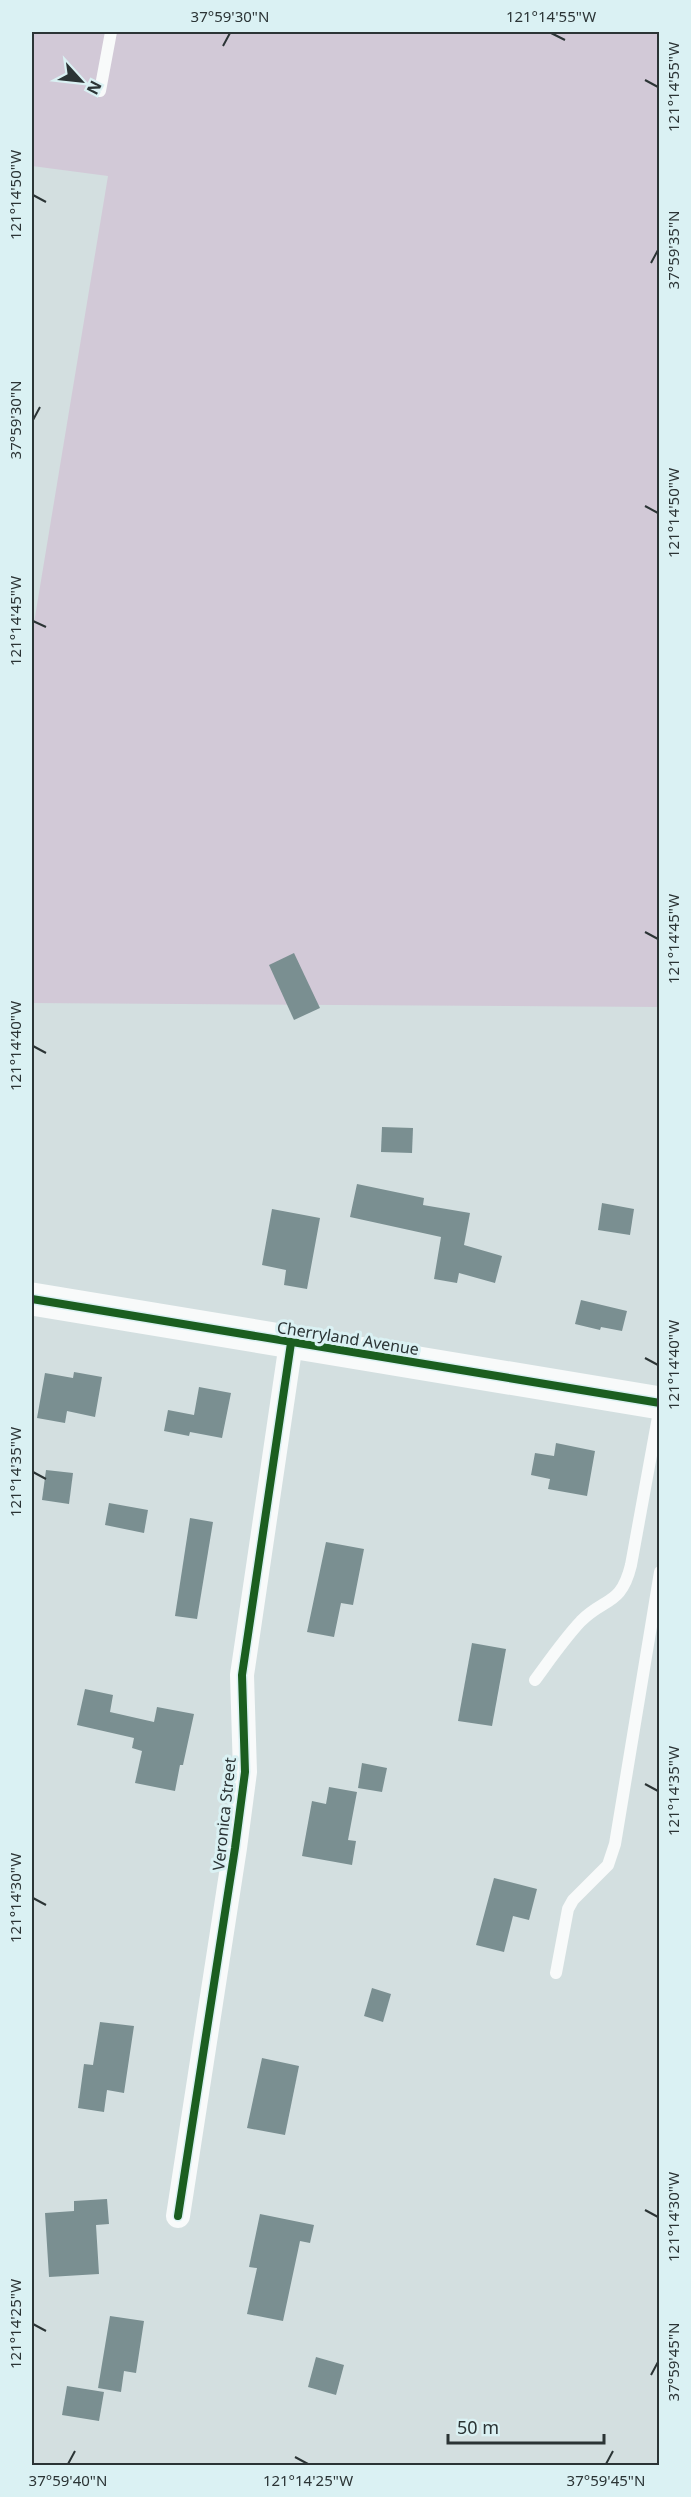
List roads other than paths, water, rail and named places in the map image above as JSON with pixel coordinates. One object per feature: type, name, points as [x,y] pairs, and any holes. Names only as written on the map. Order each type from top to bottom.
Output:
[{"type":"street","name":"Cherryland Avenue","points":[[32,1299],[660,1404]]},
{"type":"street","name":"Veronica Street","points":[[178,2216],[245,1772],[242,1675],[291,1343]]},
{"type":"lane","points":[[100,91],[111,32]]},
{"type":"lane","points":[[535,1680],[582,1620],[609,1603],[623,1589],[631,1564],[660,1404]]},
{"type":"lane","points":[[556,1973],[568,1909],[573,1900],[608,1865],[615,1844],[660,1572]]}]
